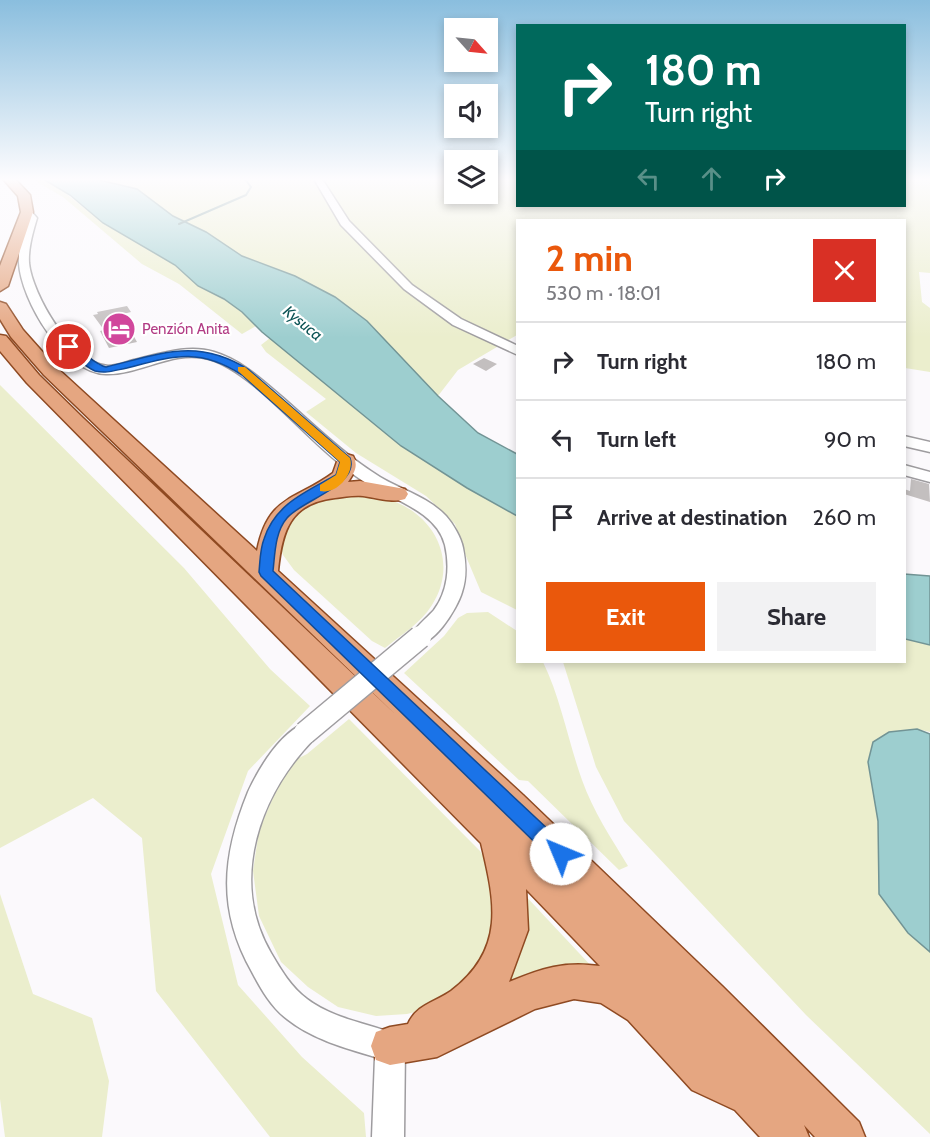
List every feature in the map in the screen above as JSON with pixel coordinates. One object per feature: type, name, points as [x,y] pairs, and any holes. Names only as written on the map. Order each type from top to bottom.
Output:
[{"type":"main road","points":[[0,286],[20,232]]},
{"type":"main road","points":[[0,307],[17,333],[50,370],[512,806],[709,999],[844,1137]]},
{"type":"main road","points":[[6,352],[495,833],[788,1137]]},
{"type":"main road","points":[[266,572],[270,540],[281,516],[295,504],[340,478],[345,471],[346,461]]},
{"type":"main road","points":[[317,493],[360,488],[397,494]]},
{"type":"main road","points":[[390,1046],[464,1004],[494,975],[510,930],[509,889],[495,833]]},
{"type":"main road","points":[[390,1046],[437,1038],[485,1012],[533,991],[574,981],[607,985],[641,1007],[706,1076],[750,1096]]},
{"type":"street","points":[[28,232],[24,264],[33,293],[56,337],[81,358],[96,368],[106,370],[178,352],[206,355],[238,367],[346,461],[397,494],[419,504],[440,521],[453,541],[458,566],[453,593],[441,615],[420,637],[288,748],[266,781],[249,820],[240,855],[238,893],[247,936],[271,983],[297,1008],[332,1029],[390,1046],[387,1137]]},
{"type":"street","points":[[354,232],[408,287],[448,317],[476,333],[516,350]]},
{"type":"street","points":[[906,441],[930,447]]},
{"type":"street","points":[[906,471],[930,477]]},
{"type":"green space","points":[[104,232],[119,232],[175,265],[198,286],[224,299],[256,326],[242,334],[179,284],[142,264]]},
{"type":"green space","points":[[206,232],[516,232],[516,336],[458,370],[438,396],[367,321],[335,297],[295,276],[242,256]]},
{"type":"green space","points":[[906,232],[930,232],[930,273],[919,272],[922,302],[930,308],[930,372],[906,368]]},
{"type":"green space","points":[[270,338],[401,446],[467,488],[516,515],[516,610],[481,592],[455,524],[426,496],[356,453],[306,412],[326,399],[266,352],[261,345]]},
{"type":"green space","points":[[0,385],[184,568],[270,669],[310,706],[248,771],[211,874],[238,985],[302,1057],[364,1113],[366,1137],[270,1137],[156,991],[142,838],[93,798],[0,848]]},
{"type":"green space","points":[[344,493],[378,497],[398,503],[424,521],[440,546],[443,575],[432,605],[417,623],[385,648],[372,641],[294,570],[283,555],[278,540],[283,526],[306,502]]},
{"type":"green space","points":[[488,612],[516,630],[516,663],[543,663],[555,691],[586,791],[628,866],[619,870],[528,781],[519,780],[404,673],[444,636],[458,618],[467,613]]},
{"type":"green space","points":[[906,639],[930,645],[930,732],[917,729],[868,762],[878,821],[908,933],[930,952],[930,1134],[806,1015],[624,821],[596,767],[563,663],[906,663]]},
{"type":"green space","points":[[349,719],[480,851],[496,877],[503,910],[485,966],[435,1007],[407,1014],[376,1016],[338,1007],[308,987],[281,962],[259,916],[253,871],[259,830],[275,793],[293,761],[307,754]]},
{"type":"green space","points":[[521,891],[594,969],[506,993]]},
{"type":"green space","points":[[0,894],[33,994],[92,1018],[109,1081],[102,1137],[5,1137],[0,1099]]},
{"type":"water","name":"Kysuca","points":[[119,232],[206,232],[242,256],[295,276],[335,297],[367,321],[438,396],[478,433],[516,453],[516,515],[467,488],[401,446],[262,332],[242,312],[224,299],[198,286],[175,265]]},
{"type":"water","points":[[906,574],[930,576],[930,645],[906,639]]},
{"type":"water","points":[[917,729],[930,734],[930,952],[908,933],[879,894],[878,821],[868,762],[873,742],[889,732]]},
{"type":"building","points":[[127,306],[131,312],[111,317],[116,327],[127,324],[137,342],[109,348],[100,331],[104,330],[93,315],[98,314],[97,312]]},
{"type":"building","points":[[484,358],[497,364],[486,371],[473,364]]},
{"type":"building","points":[[911,479],[929,484],[930,502],[906,495],[906,490],[910,491]]},
{"type":"slow traffic","points":[[241,369],[327,447],[346,461],[345,471],[340,478],[325,488]]},
{"type":"place","name":"Penzión Anita","points":[[119,329]]},
{"type":"route","points":[[69,347],[96,368],[106,370],[178,352],[194,353],[229,362],[246,373],[327,447],[346,461],[345,471],[333,484],[295,504],[281,516],[270,540],[266,572],[561,854]]}]
